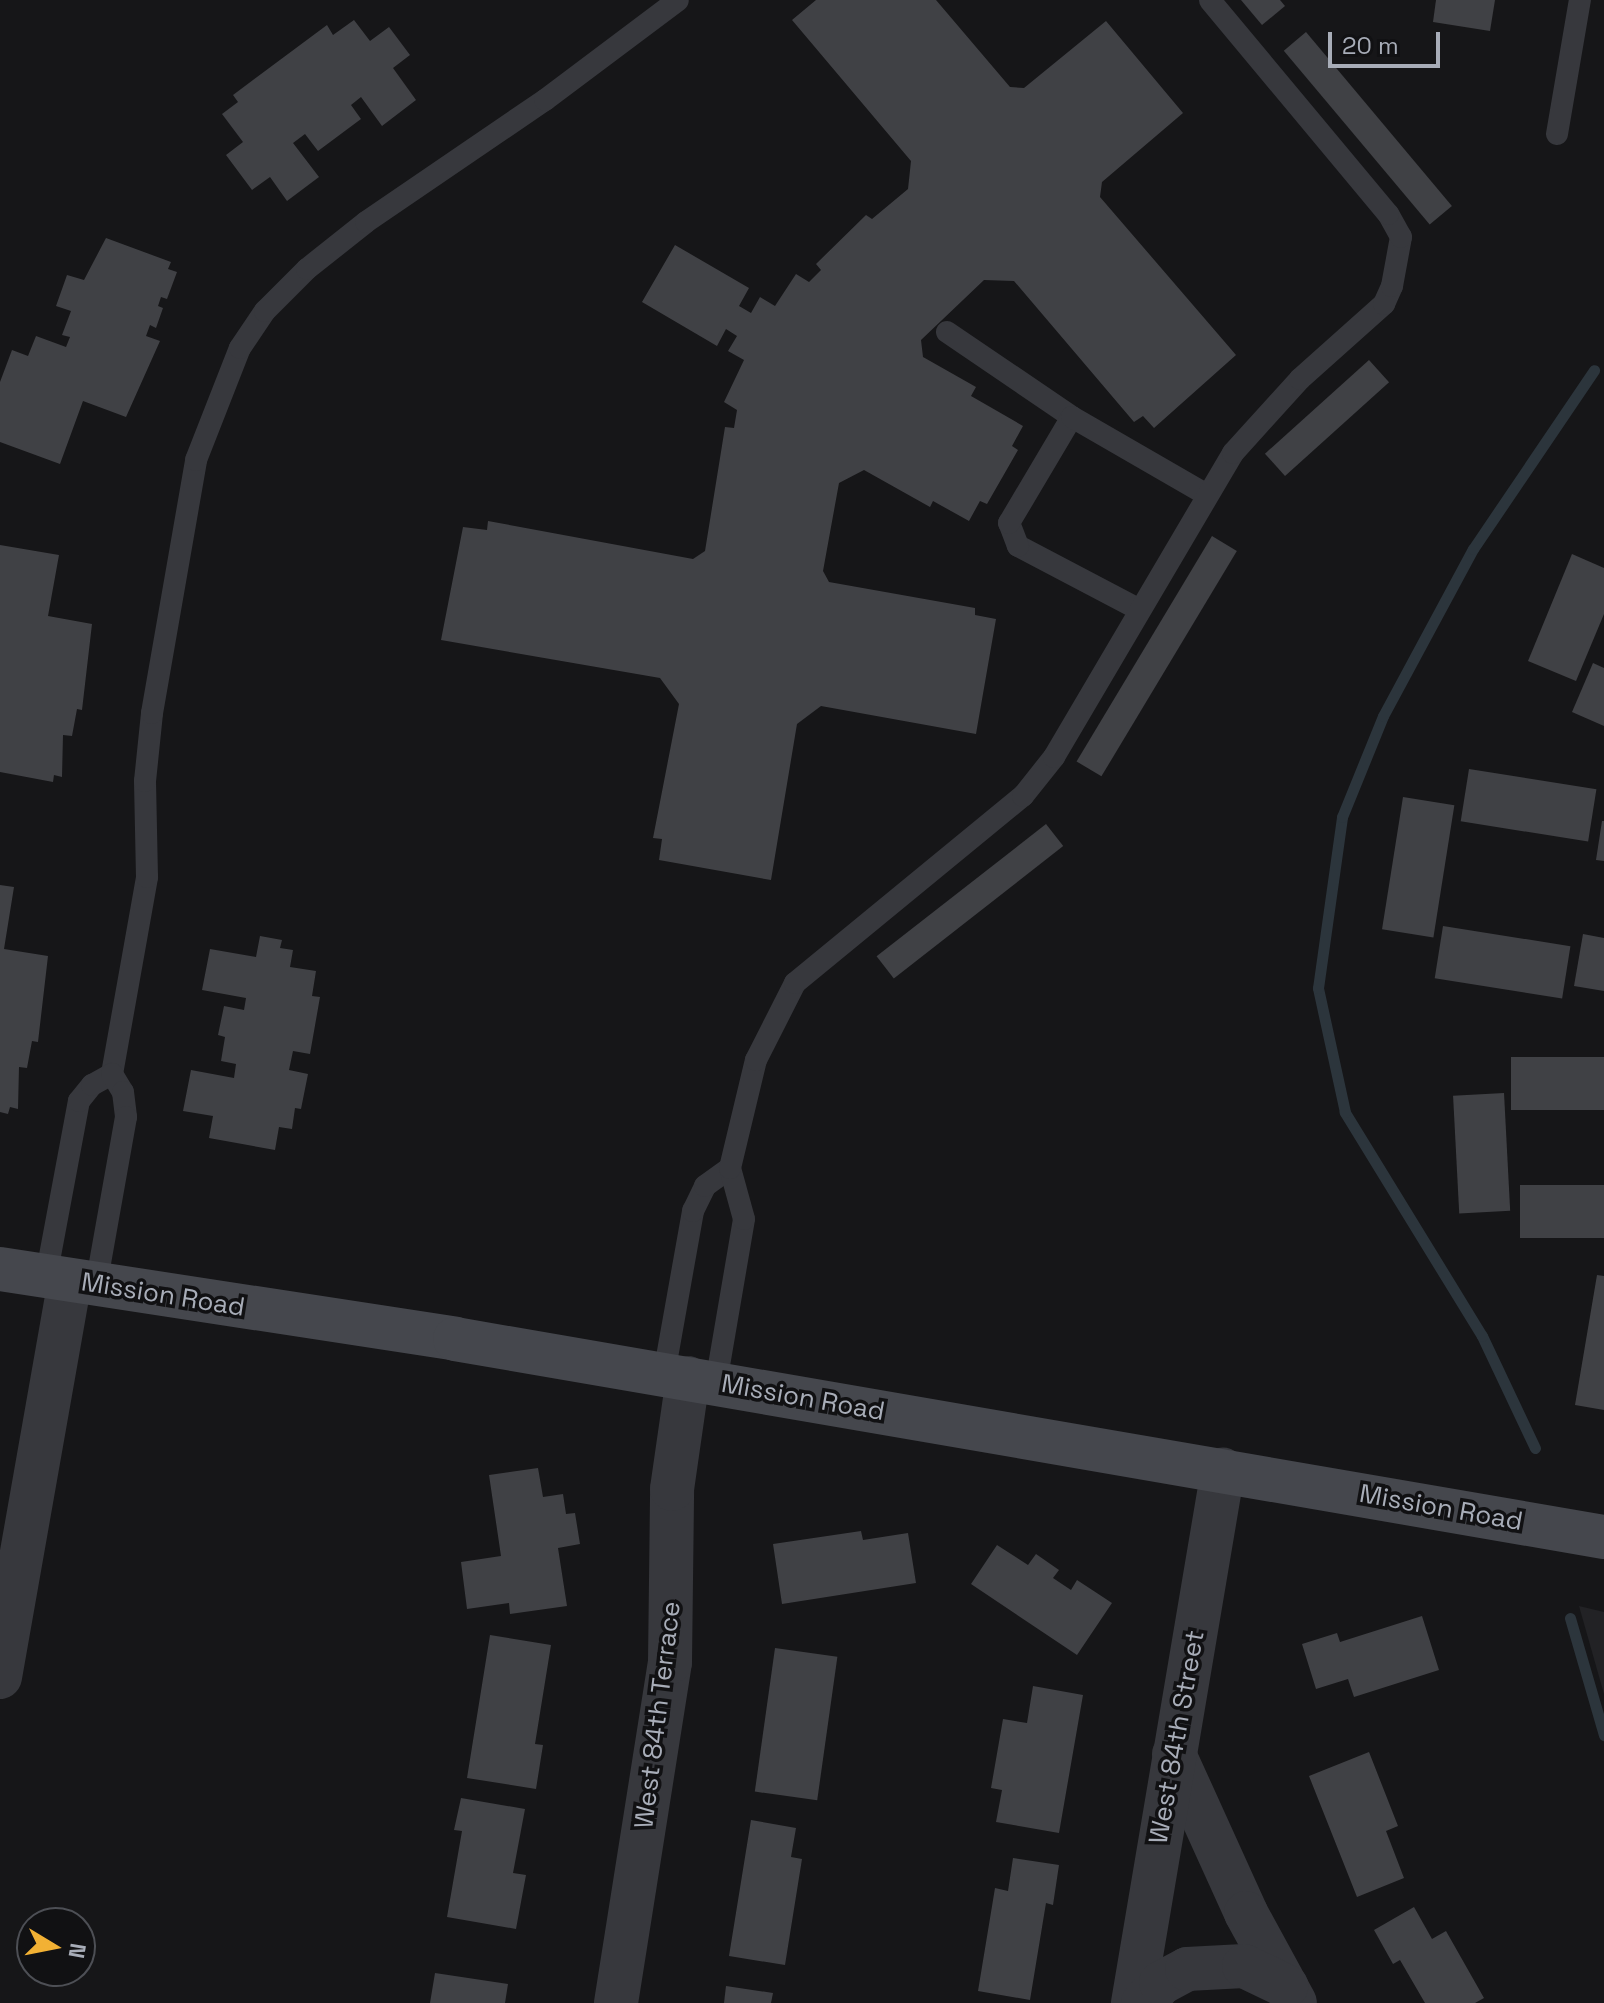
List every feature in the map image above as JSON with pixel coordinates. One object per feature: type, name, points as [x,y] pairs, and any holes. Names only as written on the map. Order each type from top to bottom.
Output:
[{"type":"main road","name":"Mission Road","points":[[0,1269],[689,1379],[1604,1537]]},
{"type":"street","points":[[0,1677],[71,1281]]},
{"type":"street","name":"West 84th Terrace","points":[[616,2003],[670,1662],[672,1489],[689,1379]]},
{"type":"street","name":"West 84th Street","points":[[1133,2003],[1223,1470]]},
{"type":"street","points":[[1174,1754],[1246,1913],[1290,1994]]},
{"type":"street","points":[[1143,2003],[1161,1983],[1207,1967],[1246,1945],[1246,1913]]},
{"type":"street","points":[[1147,1918],[1159,1949],[1207,1967],[1265,1973],[1290,1994]]},
{"type":"lane","points":[[71,1281],[126,1117],[123,1092],[112,1074],[147,877],[145,781],[152,713],[194,475],[240,348],[265,311],[307,269],[366,222],[545,100],[678,0]]},
{"type":"lane","points":[[689,1379],[744,1219],[730,1168],[756,1060],[795,983],[1023,796],[1054,757],[1233,453],[1300,379],[1384,304],[1401,257],[1401,237],[1210,0]]},
{"type":"lane","points":[[1557,134],[1580,0]]},
{"type":"lane","points":[[947,332],[1072,417],[1207,495]]},
{"type":"lane","points":[[1072,417],[1009,523],[1018,546],[1140,610]]},
{"type":"lane","points":[[71,1281],[79,1101],[92,1085],[112,1074]]},
{"type":"lane","points":[[689,1379],[693,1211],[705,1186],[730,1168]]},
{"type":"shaded area","points":[[1579,1606],[1604,1612],[1604,1694]]},
{"type":"building","points":[[816,0],[936,0],[1010,87],[1024,88],[1106,21],[1183,113],[1102,182],[1100,197],[1236,355],[1154,428],[1143,416],[1134,422],[1014,281],[984,280],[921,340],[923,357],[976,387],[971,396],[1023,426],[1012,446],[1018,450],[987,504],[980,501],[969,521],[933,501],[930,507],[864,470],[839,483],[823,571],[829,582],[975,608],[975,615],[996,619],[976,734],[821,706],[797,724],[771,880],[659,860],[662,839],[653,838],[679,704],[660,678],[441,640],[463,527],[487,530],[488,521],[693,559],[705,551],[725,427],[734,428],[737,410],[724,402],[744,360],[728,351],[737,336],[726,329],[717,346],[642,302],[675,245],[749,288],[739,306],[751,313],[760,297],[775,306],[796,274],[809,282],[821,270],[816,264],[866,215],[872,219],[908,189],[911,161],[792,20]]},
{"type":"building","points":[[1241,0],[1280,0],[1285,6],[1262,25]]},
{"type":"building","points":[[1436,0],[1495,0],[1490,31],[1433,22]]},
{"type":"building","points":[[354,20],[370,41],[389,27],[410,55],[393,68],[416,100],[382,126],[361,97],[351,105],[361,119],[318,151],[305,134],[293,143],[319,177],[287,201],[270,177],[252,190],[226,155],[243,142],[222,114],[238,102],[233,95],[327,25],[333,35]]},
{"type":"building","points":[[1306,32],[1452,206],[1430,225],[1284,51]]},
{"type":"building","points":[[106,238],[171,262],[168,269],[177,272],[167,299],[161,297],[158,306],[163,308],[156,328],[150,325],[146,336],[160,341],[126,417],[83,401],[60,464],[0,442],[0,382],[12,350],[28,356],[36,336],[66,347],[70,337],[62,335],[71,311],[56,306],[67,275],[84,280]]},
{"type":"building","points":[[1369,360],[1389,382],[1285,476],[1265,454]]},
{"type":"building","points":[[1212,536],[1237,551],[1101,776],[1077,761]]},
{"type":"building","points":[[0,545],[59,555],[48,616],[92,624],[82,710],[77,709],[72,736],[63,735],[62,777],[54,775],[53,782],[0,772]]},
{"type":"building","points":[[1572,554],[1604,568],[1604,614],[1576,681],[1528,661]]},
{"type":"building","points":[[1593,663],[1604,668],[1604,726],[1572,712]]},
{"type":"building","points":[[1469,769],[1596,789],[1588,842],[1461,821]]},
{"type":"building","points":[[1403,797],[1454,805],[1433,937],[1382,929]]},
{"type":"building","points":[[1604,821],[1604,861],[1596,860]]},
{"type":"building","points":[[1046,824],[1063,846],[894,978],[877,956]]},
{"type":"building","points":[[0,885],[14,887],[4,949],[48,956],[38,1042],[32,1041],[27,1068],[19,1067],[18,1109],[10,1107],[8,1114],[0,1112]]},
{"type":"building","points":[[1443,926],[1570,946],[1562,999],[1435,978]]},
{"type":"building","points":[[1583,934],[1604,938],[1604,991],[1574,986]]},
{"type":"building","points":[[260,936],[282,940],[280,948],[293,950],[290,967],[316,971],[312,996],[320,997],[310,1054],[293,1051],[289,1070],[308,1074],[301,1109],[295,1108],[292,1129],[279,1127],[275,1150],[209,1138],[213,1116],[183,1111],[191,1070],[234,1078],[236,1064],[221,1061],[225,1037],[218,1035],[224,1006],[244,1010],[246,998],[202,990],[210,949],[256,957]]},
{"type":"building","points":[[1511,1057],[1604,1057],[1604,1110],[1511,1110]]},
{"type":"building","points":[[1504,1093],[1510,1211],[1459,1214],[1453,1096]]},
{"type":"building","points":[[1520,1185],[1604,1185],[1604,1238],[1520,1238]]},
{"type":"building","points":[[1597,1275],[1604,1276],[1604,1410],[1575,1405]]},
{"type":"building","points":[[538,1468],[543,1497],[563,1494],[566,1514],[575,1513],[580,1544],[558,1548],[567,1606],[510,1614],[509,1603],[467,1609],[461,1562],[501,1556],[489,1475]]},
{"type":"building","points":[[861,1531],[863,1540],[908,1533],[916,1583],[782,1604],[773,1544]]},
{"type":"building","points":[[997,1545],[1028,1565],[1036,1554],[1059,1570],[1053,1578],[1071,1590],[1077,1580],[1112,1603],[1077,1655],[971,1584]]},
{"type":"building","points":[[1422,1616],[1439,1670],[1354,1697],[1348,1679],[1316,1689],[1302,1644],[1337,1633],[1340,1642]]},
{"type":"building","points":[[490,1635],[551,1645],[535,1744],[543,1745],[536,1789],[467,1778]]},
{"type":"building","points":[[775,1648],[837,1657],[817,1800],[755,1792]]},
{"type":"building","points":[[1033,1686],[1083,1695],[1059,1833],[996,1822],[1002,1790],[991,1788],[1003,1719],[1027,1723]]},
{"type":"building","points":[[1369,1752],[1398,1826],[1386,1831],[1404,1878],[1357,1897],[1309,1776]]},
{"type":"building","points":[[461,1798],[525,1809],[513,1873],[526,1875],[516,1929],[447,1917],[462,1831],[454,1830]]},
{"type":"building","points":[[751,1820],[796,1828],[791,1857],[802,1859],[785,1965],[729,1956]]},
{"type":"building","points":[[1013,1858],[1059,1865],[1053,1905],[1046,1903],[1030,2000],[978,1991],[995,1888],[1008,1891]]},
{"type":"building","points":[[1414,1907],[1432,1939],[1446,1931],[1484,1998],[1475,2003],[1425,2003],[1400,1960],[1393,1964],[1374,1930]]},
{"type":"building","points":[[435,1973],[508,1984],[505,2003],[430,2003]]},
{"type":"building","points":[[726,1986],[773,1993],[771,2003],[724,2003]]},
{"type":"waterway","points":[[1535,1448],[1482,1336],[1345,1112],[1318,988],[1342,817],[1383,716],[1473,549],[1594,370]]},
{"type":"waterway","points":[[1570,1618],[1604,1735]]}]
